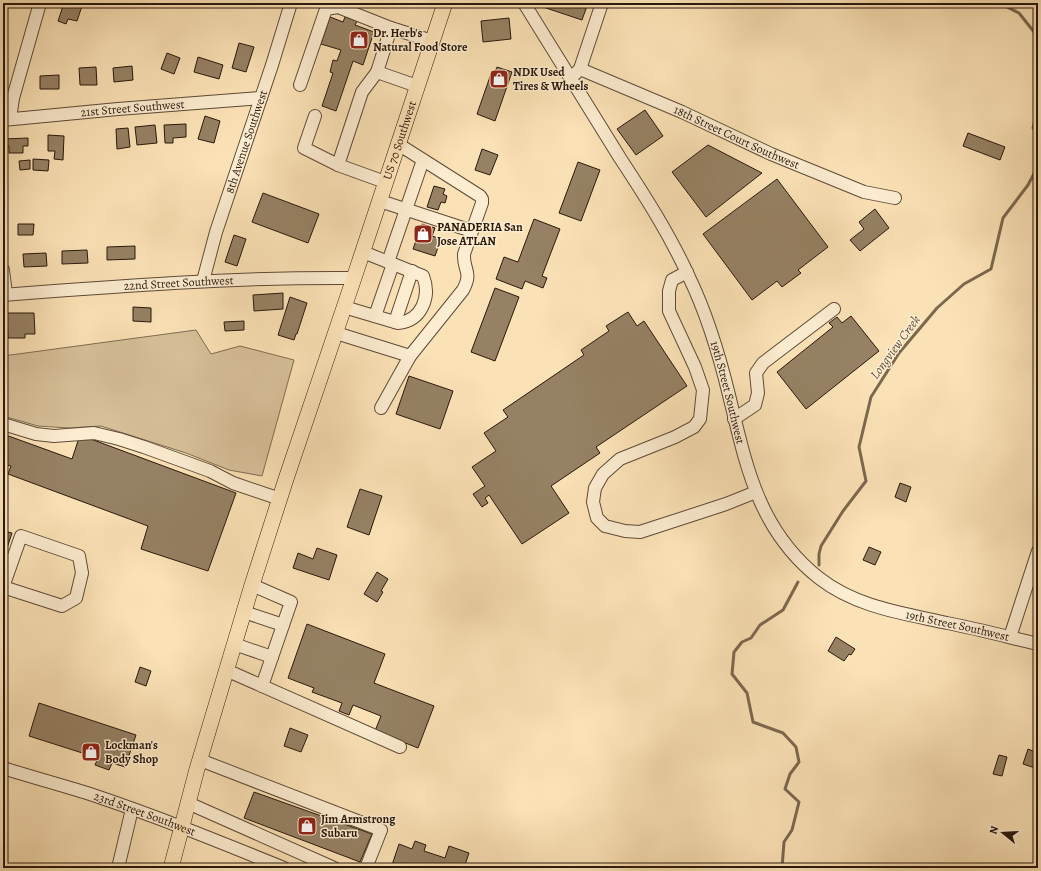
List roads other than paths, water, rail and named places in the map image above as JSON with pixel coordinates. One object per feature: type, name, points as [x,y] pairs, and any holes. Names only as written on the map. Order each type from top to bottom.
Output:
[{"type":"main road","name":"US 70 Southwest","points":[[171,868],[200,760],[252,585],[445,3]]},
{"type":"street","points":[[6,119],[40,3]]},
{"type":"street","name":"8th Avenue Southwest","points":[[203,281],[216,232],[291,3]]},
{"type":"street","name":"19th Street Southwest","points":[[524,3],[663,226],[687,272],[717,350],[738,438],[756,492],[768,518],[785,544],[810,571],[839,592],[856,600],[874,607],[1038,644]]},
{"type":"street","points":[[571,78],[580,69],[602,3]]},
{"type":"street","points":[[300,86],[326,9],[338,7],[390,28],[432,41]]},
{"type":"street","points":[[338,165],[362,92],[377,72],[390,28]]},
{"type":"street","name":"18th Street Court Southwest","points":[[580,69],[682,112],[771,154],[864,192],[895,198]]},
{"type":"street","points":[[377,72],[417,86]]},
{"type":"street","name":"21st Street Southwest","points":[[6,119],[261,98]]},
{"type":"street","points":[[315,116],[304,148],[338,165],[385,182]]},
{"type":"street","points":[[382,408],[410,356],[463,290],[466,284],[468,278],[464,254],[482,203],[480,196],[398,144]]},
{"type":"street","points":[[375,316],[406,209],[423,160]]},
{"type":"street","points":[[380,201],[472,231]]},
{"type":"street","points":[[344,307],[403,323],[413,318],[422,308],[426,300],[427,294],[424,277],[421,274],[363,252]]},
{"type":"street","points":[[3,270],[4,295]]},
{"type":"street","points":[[395,322],[412,271]]},
{"type":"street","points":[[687,272],[672,280],[669,291],[670,311],[695,367],[702,390],[700,419],[694,427],[675,437],[620,459],[603,474],[595,488],[593,502],[597,518],[605,526],[624,531],[640,532],[726,504],[756,492]]},
{"type":"street","name":"22nd Street Southwest","points":[[4,295],[203,281],[271,278],[354,278]]},
{"type":"street","points":[[734,419],[755,405],[758,393],[756,373],[763,363],[834,309]]},
{"type":"street","points":[[336,333],[410,356]]},
{"type":"street","points":[[3,424],[36,434],[54,436],[94,433],[118,439],[210,471],[233,483],[280,499]]},
{"type":"street","points":[[22,536],[79,556],[82,573],[76,598],[62,606],[3,587],[22,536]]},
{"type":"street","points":[[1010,637],[1038,550]]},
{"type":"street","points":[[252,585],[291,602],[262,686]]},
{"type":"street","points":[[244,612],[283,625]]},
{"type":"street","points":[[234,644],[272,657]]},
{"type":"street","points":[[226,670],[400,747]]},
{"type":"street","points":[[200,760],[381,830],[366,868]]},
{"type":"street","name":"23rd Street Southwest","points":[[3,768],[38,780],[90,794],[182,827],[284,868]]},
{"type":"street","points":[[188,803],[334,868]]},
{"type":"street","points":[[118,868],[132,809]]},
{"type":"waterway","points":[[999,3],[1019,13],[1038,37]]},
{"type":"waterway","name":"Longview Creek","points":[[1038,96],[1033,128],[1038,132]]},
{"type":"waterway","name":"Longview Creek","points":[[819,565],[821,546],[843,511],[866,481],[859,447],[871,397],[899,353],[937,308],[964,284],[991,269],[1003,218],[1028,185],[1038,166]]},
{"type":"waterway","name":"Longview Creek","points":[[782,868],[784,842],[792,830],[799,802],[785,789],[790,774],[799,762],[796,747],[783,733],[753,722],[747,693],[732,674],[734,652],[742,642],[751,638],[760,625],[783,610],[798,582]]},
{"type":"place","name":"Dr. Herb's Natural Food Store","points":[[359,40]]},
{"type":"place","name":"NDK Used Tires & Wheels","points":[[499,79]]},
{"type":"place","name":"PANADERIA San Jose ATLAN","points":[[423,234]]},
{"type":"place","name":"Lockman's Body Shop","points":[[91,752]]},
{"type":"place","name":"Jim Armstrong Subaru","points":[[307,826]]}]
